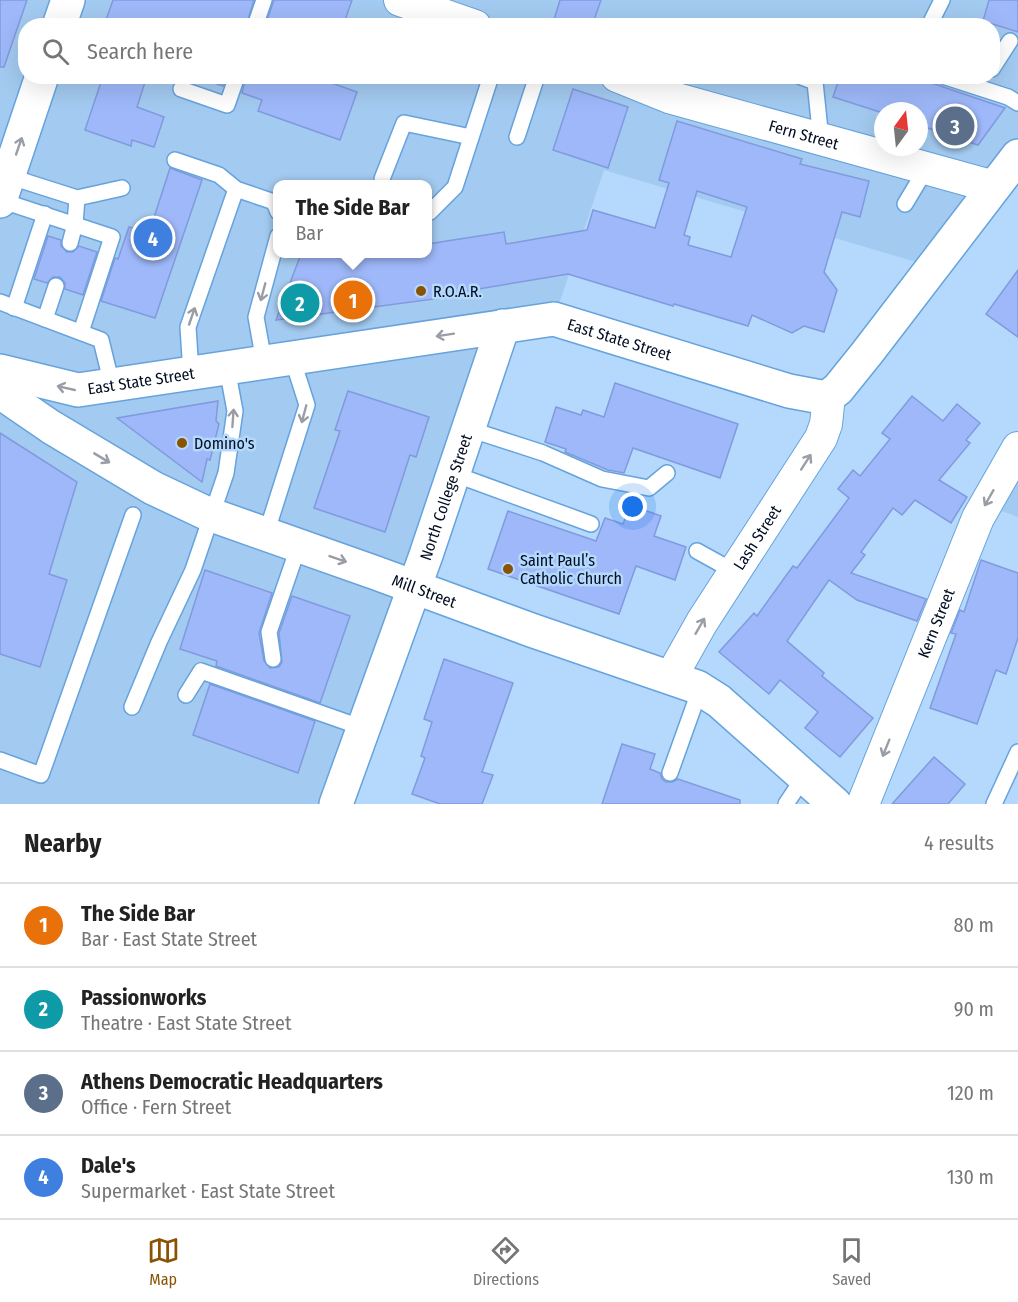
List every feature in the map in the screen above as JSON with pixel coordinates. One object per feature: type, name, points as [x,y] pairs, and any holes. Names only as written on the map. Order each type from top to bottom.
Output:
[{"type":"street","points":[[62,18],[68,0]]},
{"type":"street","points":[[400,0],[452,18]]},
{"type":"street","points":[[3,192],[39,84]]},
{"type":"street","name":"Fern Street","points":[[636,84],[669,98],[993,187]]},
{"type":"street","points":[[829,396],[861,362],[1018,156]]},
{"type":"street","name":"East State Street","points":[[0,371],[78,390],[554,319],[789,391],[821,397],[829,396]]},
{"type":"street","name":"North College Street","points":[[336,804],[454,474],[503,326]]},
{"type":"street","name":"Mill Street","points":[[0,392],[51,427],[153,488],[213,515],[531,630],[686,683],[719,701],[835,804]]},
{"type":"street","name":"Lash Street","points":[[686,683],[702,622],[821,438],[826,424],[829,396]]},
{"type":"street","name":"Kern Street","points":[[863,804],[978,518],[1018,448]]},
{"type":"lane","points":[[258,18],[264,0]]},
{"type":"lane","points":[[933,18],[942,0]]},
{"type":"lane","points":[[1000,57],[1010,41]]},
{"type":"lane","points":[[181,89],[227,105],[234,84]]},
{"type":"lane","points":[[432,210],[455,187],[488,84]]},
{"type":"lane","points":[[517,137],[534,84]]},
{"type":"lane","points":[[815,84],[820,140]]},
{"type":"lane","points":[[987,84],[1018,103]]},
{"type":"lane","points":[[382,180],[404,123],[471,137]]},
{"type":"lane","points":[[175,160],[219,175],[236,189],[273,202]]},
{"type":"lane","points":[[905,204],[926,169]]},
{"type":"lane","points":[[3,192],[77,198],[122,188]]},
{"type":"lane","points":[[191,373],[188,327],[236,189]]},
{"type":"lane","points":[[3,192],[45,214],[112,237],[81,333]]},
{"type":"lane","points":[[70,243],[75,224],[77,198]]},
{"type":"lane","points":[[45,214],[7,305],[101,340],[112,385]]},
{"type":"lane","points":[[266,534],[308,405],[278,360],[256,317],[273,254]]},
{"type":"lane","points":[[45,319],[56,286]]},
{"type":"lane","points":[[132,707],[193,570],[226,473],[235,411],[227,368]]},
{"type":"lane","points":[[469,429],[543,453],[602,478],[649,488],[667,473]]},
{"type":"lane","points":[[454,474],[591,524]]},
{"type":"lane","points":[[0,760],[41,775],[133,515]]},
{"type":"lane","points":[[273,659],[269,632],[299,545]]},
{"type":"lane","points":[[697,551],[735,572]]},
{"type":"lane","points":[[186,695],[201,671],[363,728]]},
{"type":"lane","points":[[670,773],[686,683]]},
{"type":"lane","points":[[994,804],[1018,752]]},
{"type":"lane","points":[[786,804],[804,777]]},
{"type":"shaded area","points":[[0,0],[1018,0],[1018,156],[933,267],[604,170],[554,319],[503,326],[336,804],[0,804]]},
{"type":"shaded area","points":[[1018,448],[1018,517],[985,505]]},
{"type":"building","points":[[0,0],[27,0],[21,18],[18,18],[18,26],[4,67],[0,67]]},
{"type":"building","points":[[113,0],[254,0],[248,18],[107,18]]},
{"type":"building","points":[[274,0],[352,0],[346,18],[268,18]]},
{"type":"building","points":[[560,0],[601,0],[595,18],[554,18]]},
{"type":"building","points":[[989,0],[1018,0],[1018,32],[1000,26],[1000,18],[984,18]]},
{"type":"building","points":[[100,84],[144,84],[137,107],[164,117],[154,147],[132,140],[131,146],[85,130]]},
{"type":"building","points":[[244,84],[334,84],[357,92],[340,140],[258,111],[262,100],[242,93]]},
{"type":"building","points":[[837,84],[934,84],[1005,108],[978,145],[928,128],[928,102],[874,102],[874,110],[833,97]]},
{"type":"building","points":[[573,89],[628,107],[608,168],[553,150]]},
{"type":"building","points":[[677,121],[802,159],[800,164],[869,181],[860,217],[842,212],[824,272],[837,290],[824,332],[804,326],[792,333],[752,315],[748,326],[568,274],[448,294],[449,297],[276,320],[299,258],[432,258],[432,243],[504,232],[506,244],[587,230],[593,210],[655,228],[669,183],[659,180]],"holes":[[[697,191],[747,207],[731,257],[688,245],[690,237],[684,235]]]},
{"type":"building","points":[[170,168],[202,180],[155,318],[101,301],[115,258],[118,259],[129,227],[149,233]]},
{"type":"building","points":[[48,236],[61,240],[61,246],[67,252],[73,252],[79,246],[97,252],[83,295],[65,289],[65,283],[60,277],[53,277],[47,283],[34,279]]},
{"type":"building","points":[[1018,270],[1018,337],[986,314]]},
{"type":"building","points":[[615,383],[738,424],[720,478],[633,448],[624,473],[608,470],[565,452],[566,449],[545,442],[556,407],[581,415],[583,410],[604,417]]},
{"type":"building","points":[[348,391],[429,417],[416,457],[410,455],[385,532],[314,508],[340,431],[335,430]]},
{"type":"building","points":[[912,396],[943,421],[957,404],[980,423],[966,440],[970,443],[939,480],[967,497],[951,523],[915,500],[902,515],[893,508],[861,552],[865,555],[851,573],[926,599],[917,621],[857,600],[829,580],[787,641],[824,673],[822,676],[873,718],[840,757],[805,728],[818,712],[780,680],[769,694],[719,652],[754,613],[757,616],[793,566],[797,568],[849,498],[838,489],[853,470],[860,476],[890,439],[882,433]]},
{"type":"building","name":"Domino's","points":[[218,401],[216,421],[219,424],[202,482],[117,418]]},
{"type":"building","points":[[0,433],[77,482],[49,574],[67,580],[40,667],[0,654]]},
{"type":"building","points":[[630,505],[661,516],[654,536],[686,547],[675,580],[636,566],[619,614],[488,569],[508,511],[596,541],[605,518],[623,524]]},
{"type":"building","points":[[981,560],[1018,573],[1018,638],[1006,674],[996,670],[977,724],[930,708],[956,634],[951,633],[960,610],[964,612]]},
{"type":"building","points":[[205,570],[272,593],[259,633],[264,661],[270,668],[279,667],[282,662],[279,633],[292,596],[350,616],[320,703],[216,666],[217,661],[180,649]]},
{"type":"building","points":[[444,659],[513,683],[482,772],[493,775],[482,804],[440,804],[412,794],[425,758],[421,756],[432,722],[424,719]]},
{"type":"building","points":[[210,684],[315,721],[298,773],[193,735]]},
{"type":"building","points":[[622,744],[655,754],[650,769],[660,773],[666,782],[678,779],[740,800],[740,804],[602,804]]},
{"type":"building","points":[[934,757],[965,784],[948,804],[892,804]]},
{"type":"place","name":"Athens Democratic Headquarters","points":[[955,126]]},
{"type":"place","name":"Dale's","points":[[153,238]]},
{"type":"place","name":"R.O.A.R.","points":[[421,291]]},
{"type":"place","name":"The Side Bar","points":[[353,300]]},
{"type":"place","name":"Passionworks","points":[[300,303]]},
{"type":"place","name":"Domino's","points":[[182,443]]},
{"type":"place","name":"Saint Paul’s Catholic Church","points":[[508,569]]}]
